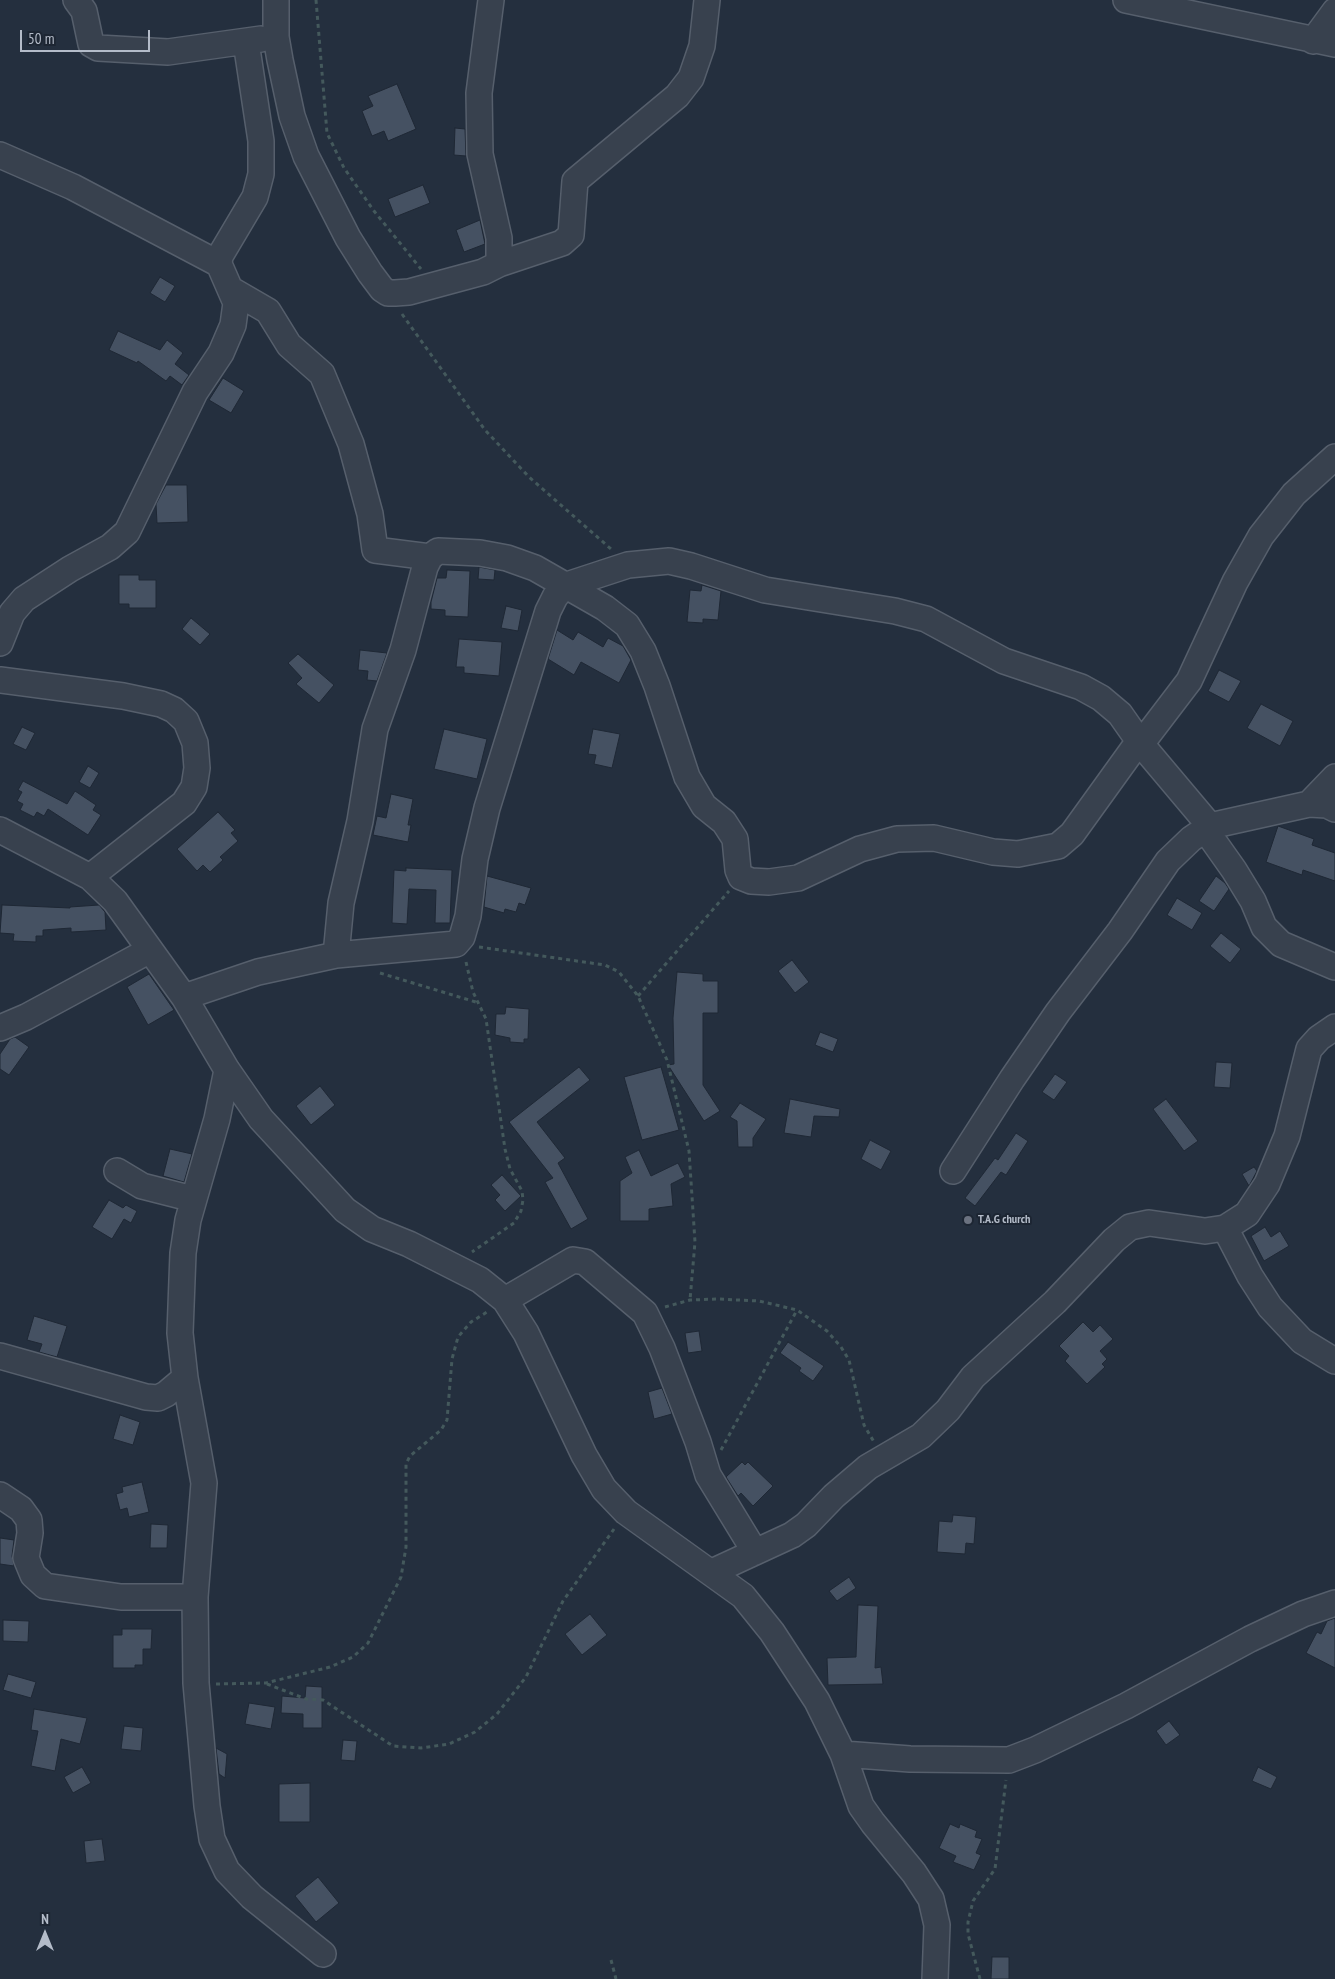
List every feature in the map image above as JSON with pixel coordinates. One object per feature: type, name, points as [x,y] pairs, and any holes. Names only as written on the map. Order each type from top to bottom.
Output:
[{"type":"street","points":[[76,0],[84,11],[91,44],[98,48],[168,52],[276,37]]},
{"type":"street","points":[[276,0],[276,37],[292,116],[306,156],[348,238],[377,284],[388,292],[409,292],[484,272],[499,264],[562,243],[571,235],[575,182],[579,176],[677,96],[692,78],[702,46],[707,0]]},
{"type":"street","points":[[491,0],[480,93],[480,154],[499,238],[499,264]]},
{"type":"street","points":[[1126,0],[1324,43],[1335,11]]},
{"type":"street","points":[[0,643],[12,613],[24,599],[70,569],[110,547],[127,532],[195,392],[221,353],[233,325],[236,303],[219,264],[220,256],[255,197],[260,174],[261,141],[246,42]]},
{"type":"street","points":[[0,155],[73,188],[219,264]]},
{"type":"street","points":[[230,289],[268,312],[289,345],[322,374],[351,444],[370,514],[375,550],[430,557]]},
{"type":"street","points":[[336,955],[341,902],[360,821],[375,729],[408,633],[425,567],[430,557],[438,551],[507,558],[534,568],[605,608],[627,625],[639,644],[657,686],[687,777],[704,806],[724,822],[735,839],[738,870],[741,877],[751,881],[769,882],[798,878],[860,848],[897,838],[934,838],[993,852],[1018,854],[1058,846],[1072,834],[1140,743],[1189,682],[1235,582],[1261,536],[1294,494],[1335,456]]},
{"type":"street","points":[[184,997],[258,972],[336,955],[460,944],[468,916],[475,859],[487,808],[548,611],[555,597],[564,586],[628,565],[669,561],[691,566],[766,590],[895,611],[926,619],[1004,660],[1081,687],[1101,698],[1120,714],[1140,743],[1207,827],[1253,901],[1264,927],[1281,944],[1335,967]]},
{"type":"street","points":[[0,680],[123,696],[161,704],[174,710],[186,721],[195,743],[197,768],[194,787],[184,803],[90,877]]},
{"type":"street","points":[[1309,804],[1335,777]]},
{"type":"street","points":[[953,1172],[1012,1079],[1168,861],[1207,827],[1309,804],[1335,809]]},
{"type":"street","points":[[0,830],[90,877],[115,901],[184,997],[227,1070],[261,1119],[345,1210],[372,1229],[480,1280],[505,1300],[526,1333],[584,1455],[604,1489],[626,1512],[712,1572],[742,1596],[772,1632],[817,1700],[843,1754],[861,1806],[872,1823],[914,1873],[931,1899],[937,1925],[935,1979]]},
{"type":"street","points":[[0,1028],[26,1017],[150,950]]},
{"type":"street","points":[[712,1572],[792,1535],[806,1525],[834,1496],[868,1467],[921,1436],[948,1410],[973,1377],[1055,1302],[1114,1240],[1130,1228],[1149,1223],[1205,1231],[1225,1228],[1247,1214],[1267,1184],[1287,1136],[1309,1050],[1319,1038],[1335,1027]]},
{"type":"street","points":[[227,1070],[217,1119],[193,1199],[182,1253],[180,1333],[185,1378],[204,1483],[195,1597],[196,1683],[207,1806],[212,1839],[227,1871],[252,1896],[323,1954]]},
{"type":"street","points":[[117,1172],[142,1186],[193,1199]]},
{"type":"street","points":[[1225,1228],[1250,1276],[1270,1307],[1302,1341],[1335,1361]]},
{"type":"street","points":[[505,1300],[573,1260],[585,1262],[645,1313],[662,1348],[698,1442],[708,1475],[755,1552]]},
{"type":"street","points":[[0,1356],[146,1397],[158,1398],[166,1394],[185,1378]]},
{"type":"street","points":[[0,1496],[21,1509],[29,1520],[30,1533],[26,1558],[33,1575],[45,1586],[121,1597],[195,1597]]},
{"type":"street","points":[[843,1754],[910,1759],[1009,1760],[1035,1750],[1126,1706],[1250,1638],[1303,1614],[1335,1603]]},
{"type":"path","points":[[316,0],[327,133],[344,168],[369,204],[433,285]]},
{"type":"path","points":[[388,292],[485,430],[529,476],[628,565]]},
{"type":"path","points":[[638,996],[741,877]]},
{"type":"path","points":[[453,1266],[514,1223],[521,1210],[523,1200],[522,1191],[510,1169],[505,1149],[486,1019],[469,979],[460,944],[605,965],[619,972],[638,996],[666,1060],[689,1150],[696,1242],[690,1300]]},
{"type":"path","points":[[378,973],[480,1003]]},
{"type":"path","points":[[196,1683],[266,1683],[330,1668],[353,1658],[368,1643],[400,1577],[406,1547],[406,1464],[410,1456],[441,1430],[447,1420],[452,1360],[458,1337],[471,1322],[505,1300]]},
{"type":"path","points":[[645,1313],[690,1300],[759,1301],[797,1310],[827,1331],[849,1360],[864,1425],[884,1458]]},
{"type":"path","points":[[708,1475],[797,1310]]},
{"type":"path","points":[[266,1683],[306,1699],[323,1700],[392,1746],[421,1748],[449,1744],[475,1732],[497,1714],[526,1677],[563,1602],[626,1512]]},
{"type":"path","points":[[980,1979],[968,1934],[968,1922],[973,1901],[995,1869],[1009,1760]]},
{"type":"path","points":[[611,1960],[616,1979]]},
{"type":"building","points":[[397,84],[416,129],[388,141],[384,131],[372,136],[362,111],[373,106],[368,96]]},
{"type":"building","points":[[455,128],[465,129],[466,156],[454,155]]},
{"type":"building","points":[[423,185],[430,203],[395,217],[388,199]]},
{"type":"building","points":[[480,220],[485,244],[464,252],[456,230]]},
{"type":"building","points":[[160,277],[175,286],[165,302],[150,293]]},
{"type":"building","points":[[118,331],[160,350],[167,340],[183,353],[175,364],[189,375],[182,385],[170,376],[166,381],[138,361],[137,363],[109,350]]},
{"type":"building","points":[[223,378],[244,391],[231,413],[209,400]]},
{"type":"building","points":[[166,485],[187,485],[188,522],[157,523],[156,504]]},
{"type":"building","points":[[479,567],[495,570],[494,580],[478,579]]},
{"type":"building","points":[[447,570],[470,571],[468,617],[445,616],[445,610],[431,609],[437,578],[446,578]]},
{"type":"building","points":[[119,575],[139,575],[139,580],[156,580],[156,608],[129,608],[129,604],[119,604]]},
{"type":"building","points":[[702,585],[721,591],[718,620],[703,619],[703,623],[687,622],[690,590],[701,591]]},
{"type":"building","points":[[506,606],[522,610],[518,631],[501,628]]},
{"type":"building","points":[[191,618],[210,634],[200,645],[182,629]]},
{"type":"building","points":[[557,630],[573,640],[578,632],[603,647],[608,638],[623,646],[631,660],[619,683],[581,662],[574,675],[548,659]]},
{"type":"building","points":[[459,639],[502,642],[499,676],[464,673],[464,667],[456,667]]},
{"type":"building","points":[[360,650],[387,653],[377,681],[367,680],[368,671],[358,670]]},
{"type":"building","points":[[298,654],[334,685],[319,703],[296,684],[302,678],[288,663]]},
{"type":"building","points":[[1219,670],[1241,681],[1229,702],[1208,691]]},
{"type":"building","points":[[1261,704],[1293,721],[1280,746],[1247,728]]},
{"type":"building","points":[[22,727],[35,733],[26,750],[13,744]]},
{"type":"building","points":[[444,729],[487,739],[477,779],[434,769]]},
{"type":"building","points":[[593,729],[620,734],[612,768],[594,764],[596,755],[588,754]]},
{"type":"building","points":[[88,766],[99,773],[90,788],[79,782]]},
{"type":"building","points":[[23,781],[67,804],[75,791],[96,805],[93,810],[101,815],[88,835],[48,809],[44,816],[37,812],[34,817],[20,810],[23,804],[17,801],[22,792],[18,790]]},
{"type":"building","points":[[391,794],[413,799],[408,825],[411,825],[408,842],[373,835],[377,816],[386,818]]},
{"type":"building","points":[[218,812],[235,830],[231,833],[238,841],[220,857],[223,860],[210,872],[203,865],[197,871],[177,849]]},
{"type":"building","points":[[1278,826],[1314,839],[1312,845],[1335,853],[1335,881],[1303,870],[1302,875],[1266,862]]},
{"type":"building","points":[[406,868],[452,870],[450,923],[435,923],[436,890],[409,889],[407,924],[392,923],[394,870],[406,871]]},
{"type":"building","points":[[487,876],[531,888],[525,905],[519,903],[516,912],[505,909],[504,913],[484,907]]},
{"type":"building","points":[[1216,876],[1229,889],[1214,911],[1199,901]]},
{"type":"building","points":[[1177,898],[1202,913],[1192,930],[1167,915]]},
{"type":"building","points":[[2,905],[70,908],[99,905],[105,912],[106,930],[71,932],[71,928],[43,930],[43,936],[36,936],[36,942],[13,941],[14,934],[0,933]]},
{"type":"building","points":[[1221,933],[1241,949],[1230,963],[1210,946]]},
{"type":"building","points":[[792,960],[809,982],[795,993],[778,971]]},
{"type":"building","points":[[677,972],[703,974],[703,981],[718,981],[718,1013],[703,1013],[703,1085],[720,1111],[704,1121],[668,1065],[674,1064],[673,1018]]},
{"type":"building","points":[[149,974],[174,1010],[148,1025],[127,987]]},
{"type":"building","points":[[506,1007],[529,1009],[528,1039],[524,1039],[524,1043],[510,1042],[510,1038],[495,1035],[496,1014],[505,1014]]},
{"type":"building","points":[[820,1032],[838,1039],[833,1052],[815,1045]]},
{"type":"building","points":[[15,1037],[29,1047],[9,1075],[0,1069],[0,1054],[10,1039]]},
{"type":"building","points":[[1216,1062],[1232,1063],[1230,1088],[1214,1087]]},
{"type":"building","points":[[579,1067],[590,1080],[537,1122],[565,1158],[558,1163],[588,1219],[571,1229],[545,1182],[553,1178],[509,1122]]},
{"type":"building","points":[[661,1067],[679,1130],[642,1140],[624,1077]]},
{"type":"building","points":[[1055,1074],[1067,1082],[1054,1100],[1042,1092]]},
{"type":"building","points":[[320,1086],[335,1105],[311,1125],[296,1106]]},
{"type":"building","points":[[790,1099],[840,1109],[839,1117],[814,1116],[811,1137],[784,1133]]},
{"type":"building","points":[[1166,1099],[1198,1141],[1184,1151],[1153,1109]]},
{"type":"building","points":[[740,1103],[766,1119],[753,1138],[753,1147],[738,1147],[737,1121],[730,1117]]},
{"type":"building","points":[[1016,1133],[1028,1141],[1006,1175],[1001,1172],[975,1206],[965,1198],[995,1158],[998,1160]]},
{"type":"building","points":[[870,1140],[891,1151],[881,1170],[861,1159]]},
{"type":"building","points":[[170,1149],[192,1154],[184,1182],[163,1176]]},
{"type":"building","points":[[639,1150],[651,1176],[678,1163],[685,1177],[671,1184],[673,1206],[649,1209],[649,1221],[620,1221],[620,1181],[632,1173],[625,1157]]},
{"type":"building","points":[[1254,1167],[1257,1171],[1249,1186],[1242,1174]]},
{"type":"building","points":[[502,1175],[521,1196],[505,1211],[495,1200],[500,1195],[491,1185]]},
{"type":"building","points":[[109,1200],[123,1208],[126,1205],[137,1211],[131,1223],[124,1219],[112,1239],[92,1227]]},
{"type":"building","points":[[1265,1227],[1271,1237],[1280,1231],[1289,1246],[1264,1261],[1251,1236]]},
{"type":"building","points":[[34,1316],[67,1326],[57,1357],[39,1352],[42,1344],[27,1340]]},
{"type":"building","points":[[1083,1322],[1093,1332],[1100,1325],[1113,1339],[1100,1351],[1107,1359],[1102,1364],[1105,1367],[1087,1384],[1065,1361],[1069,1356],[1059,1346]]},
{"type":"building","points":[[699,1331],[702,1351],[688,1353],[685,1333]]},
{"type":"building","points":[[788,1342],[824,1366],[813,1381],[799,1371],[801,1368],[780,1353]]},
{"type":"building","points":[[662,1388],[672,1414],[654,1419],[648,1392]]},
{"type":"building","points":[[120,1415],[140,1422],[133,1445],[113,1439]]},
{"type":"building","points":[[742,1462],[745,1465],[748,1462],[773,1486],[753,1506],[741,1493],[738,1496],[726,1477]]},
{"type":"building","points":[[142,1482],[149,1512],[129,1517],[127,1508],[120,1510],[116,1494],[123,1492],[122,1487]]},
{"type":"building","points":[[953,1515],[976,1517],[974,1544],[966,1543],[965,1554],[937,1552],[939,1521],[952,1522]]},
{"type":"building","points":[[151,1524],[168,1525],[167,1548],[150,1548]]},
{"type":"building","points":[[0,1538],[14,1540],[12,1556],[14,1566],[0,1564]]},
{"type":"building","points":[[849,1577],[856,1588],[837,1601],[829,1591]]},
{"type":"building","points":[[858,1605],[878,1606],[875,1668],[881,1667],[883,1684],[828,1685],[827,1658],[856,1657]]},
{"type":"building","points":[[590,1614],[607,1635],[582,1655],[565,1634]]},
{"type":"building","points":[[1335,1618],[1335,1668],[1306,1653],[1317,1632],[1321,1634],[1327,1621]]},
{"type":"building","points":[[3,1620],[29,1621],[28,1642],[3,1641]]},
{"type":"building","points":[[122,1629],[152,1629],[151,1649],[143,1649],[143,1665],[135,1665],[135,1668],[113,1668],[113,1635],[122,1635]]},
{"type":"building","points":[[8,1674],[36,1682],[31,1698],[3,1690]]},
{"type":"building","points":[[306,1686],[322,1687],[322,1728],[303,1728],[303,1714],[281,1713],[282,1696],[305,1698]]},
{"type":"building","points":[[249,1703],[275,1707],[271,1729],[245,1724]]},
{"type":"building","points":[[34,1709],[87,1718],[80,1744],[61,1739],[55,1771],[31,1766],[38,1731],[31,1730]]},
{"type":"building","points":[[1169,1721],[1180,1735],[1166,1745],[1156,1731]]},
{"type":"building","points":[[124,1726],[143,1728],[141,1751],[121,1749]]},
{"type":"building","points":[[343,1740],[357,1741],[355,1761],[341,1760]]},
{"type":"building","points":[[216,1748],[227,1754],[225,1778],[219,1774]]},
{"type":"building","points":[[82,1767],[91,1783],[73,1793],[64,1777]]},
{"type":"building","points":[[1258,1767],[1277,1777],[1271,1789],[1252,1781]]},
{"type":"building","points":[[310,1783],[310,1822],[279,1822],[279,1784]]},
{"type":"building","points":[[950,1824],[959,1828],[960,1824],[977,1831],[975,1837],[982,1839],[976,1853],[981,1855],[974,1870],[953,1862],[956,1856],[939,1848]]},
{"type":"building","points":[[102,1839],[105,1861],[86,1863],[84,1841]]},
{"type":"building","points":[[318,1877],[339,1903],[316,1922],[295,1896]]},
{"type":"building","points":[[992,1957],[1009,1957],[1009,1979],[991,1979]]},
{"type":"place","name":"T.A.G church","points":[[968,1220]]}]
